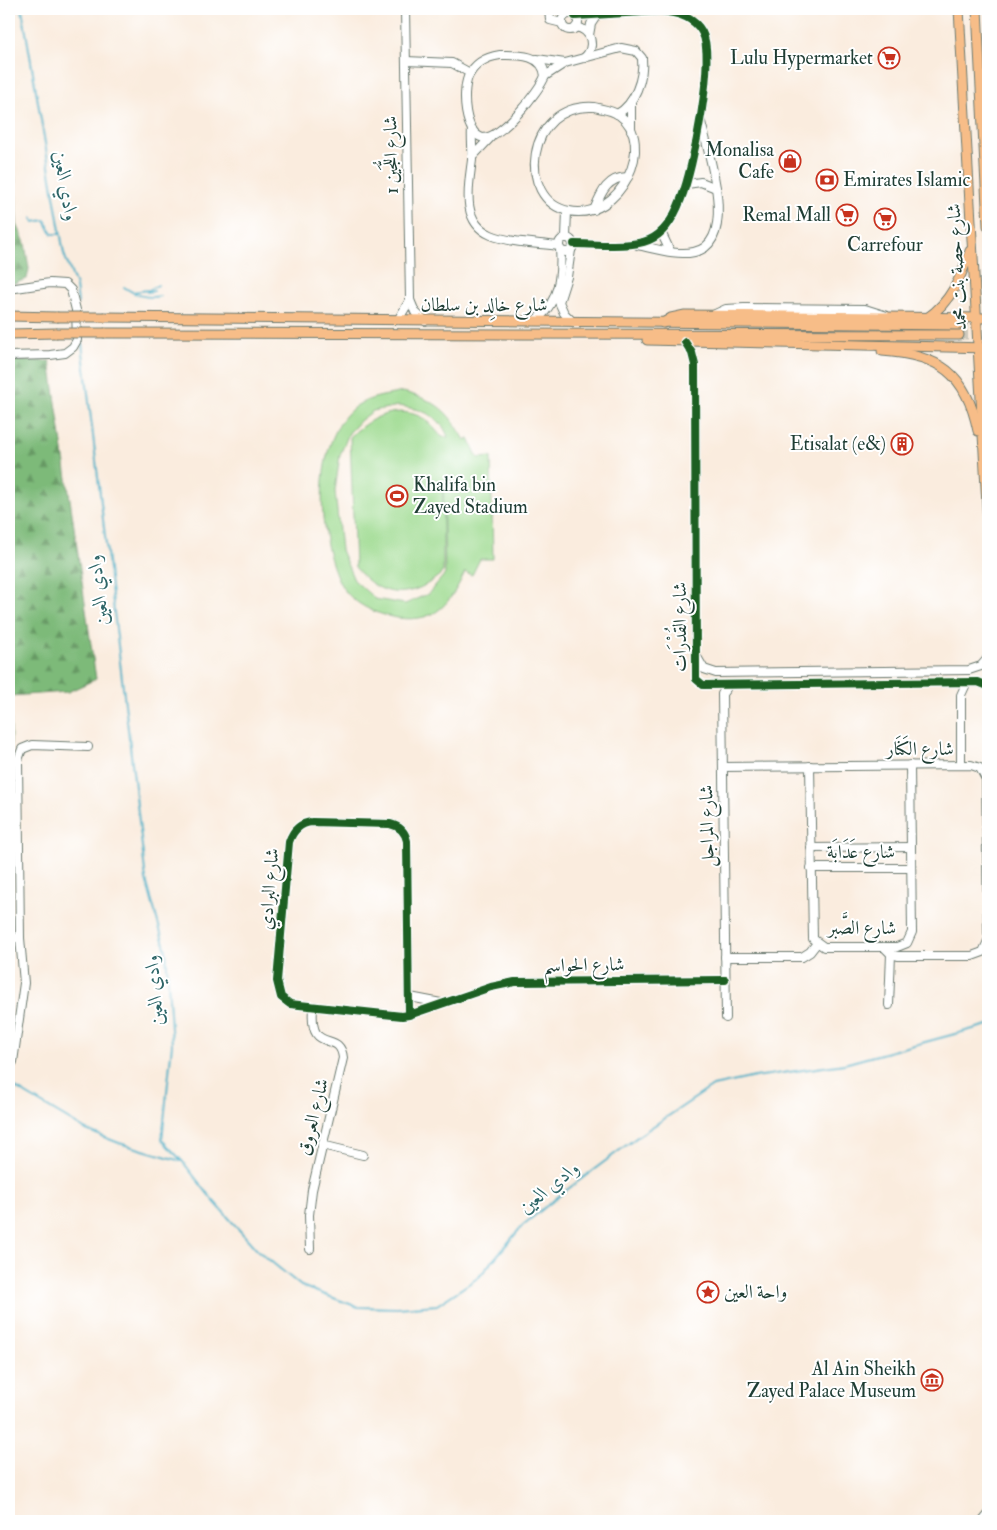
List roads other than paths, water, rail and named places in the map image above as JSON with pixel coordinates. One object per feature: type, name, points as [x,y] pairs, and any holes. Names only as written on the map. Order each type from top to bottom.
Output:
[{"type":"main road","name":"شارع حصة بنت محمد","points":[[959,9],[988,523]]},
{"type":"main road","name":"شارع حصة بنت محمد","points":[[977,9],[988,226]]},
{"type":"main road","points":[[927,318],[941,308],[950,296],[972,246]]},
{"type":"main road","points":[[662,323],[680,315],[988,318]]},
{"type":"main road","name":"شارع خالِد بن سلطان","points":[[9,316],[534,321],[959,330],[617,334],[9,334]]},
{"type":"main road","points":[[617,334],[651,340],[685,342],[988,348]]},
{"type":"main road","points":[[809,344],[910,353],[941,366],[959,383],[969,398],[984,458]]},
{"type":"street","name":"شارع اللُّجَين 1","points":[[405,9],[410,300]]},
{"type":"street","points":[[550,9],[550,20],[562,23],[568,29],[576,27],[583,29],[604,53]]},
{"type":"street","points":[[562,23],[566,15],[666,11],[685,17],[699,27],[705,40],[708,55],[700,118],[687,184],[674,214],[661,232],[649,240],[631,244],[572,247],[566,252],[559,248],[499,237],[480,228],[471,215],[468,201],[472,157],[472,129],[465,96],[470,74],[478,64],[494,56],[565,63]]},
{"type":"street","points":[[584,58],[590,50],[591,24],[597,15]]},
{"type":"street","points":[[575,16],[577,21],[576,27]]},
{"type":"street","points":[[472,157],[522,108],[537,90],[545,76],[565,63],[626,48],[636,50],[642,58],[642,72],[631,102],[631,131],[634,156],[628,177],[613,198],[594,210],[567,211],[550,202],[537,182],[535,158],[543,132],[557,116],[574,108],[594,107],[617,114],[624,120],[631,131]]},
{"type":"street","points":[[535,59],[541,64],[545,76]]},
{"type":"street","points":[[406,61],[452,62],[470,74]]},
{"type":"street","points":[[617,114],[631,102]]},
{"type":"street","points":[[631,244],[692,253],[702,250],[710,243],[717,228],[716,188],[700,118]]},
{"type":"street","points":[[472,129],[480,137],[491,137]]},
{"type":"street","points":[[694,150],[707,149]]},
{"type":"street","points":[[594,210],[607,184],[619,178],[628,177]]},
{"type":"street","points":[[687,184],[701,182],[716,188]]},
{"type":"street","points":[[566,237],[567,211]]},
{"type":"street","points":[[661,232],[670,251]]},
{"type":"street","points":[[534,321],[550,306],[562,281],[559,248],[561,239],[566,237]]},
{"type":"street","points":[[566,237],[571,239],[572,247],[562,281],[559,302],[573,322]]},
{"type":"street","points":[[9,289],[65,284],[74,298],[77,340],[74,347],[64,353],[9,356]]},
{"type":"street","points":[[398,320],[410,300]]},
{"type":"street","points":[[410,300],[415,312],[425,321]]},
{"type":"street","name":"شارع القُدْرَات","points":[[685,342],[692,353],[695,365],[697,681],[701,685],[978,682],[988,686]]},
{"type":"street","name":"شارع القُدْرَات","points":[[697,656],[710,672],[973,670],[981,666],[988,658]]},
{"type":"street","points":[[928,671],[928,682]]},
{"type":"street","points":[[696,677],[710,672],[713,685],[722,694],[729,684]]},
{"type":"street","points":[[952,682],[961,695]]},
{"type":"street","points":[[962,765],[961,695],[967,682]]},
{"type":"street","name":"شارع المراجل","points":[[722,694],[726,1018]]},
{"type":"street","points":[[13,1062],[23,992],[23,963],[20,938],[18,760],[22,749],[32,745],[88,747]]},
{"type":"street","name":"شارع الصَّبر","points":[[810,766],[812,933],[817,943],[824,947],[884,947],[904,945],[912,935],[910,765]]},
{"type":"street","name":"شارع الكَنَار","points":[[723,767],[977,766],[985,776],[988,933]]},
{"type":"street","name":"شارع البرادي","points":[[409,1015],[407,841],[404,834],[400,828],[390,824],[307,823],[296,830],[289,842],[277,986],[281,997],[287,1003],[313,1008],[388,1016],[409,1015],[446,1003]]},
{"type":"street","name":"شارع عَدَابَة","points":[[811,848],[911,847]]},
{"type":"street","name":"شارع عَدَابَة","points":[[811,868],[911,868]]},
{"type":"street","points":[[9,938],[20,938]]},
{"type":"street","points":[[890,954],[972,956],[983,952],[988,941]]},
{"type":"street","points":[[725,957],[802,957],[810,952],[817,943]]},
{"type":"street","points":[[884,947],[890,954],[889,1005]]},
{"type":"street","name":"شارع الحواسم","points":[[446,1003],[491,987],[515,982],[726,980]]},
{"type":"street","points":[[410,997],[446,1003]]},
{"type":"street","name":"شارع العروق","points":[[310,1249],[310,1198],[343,1055],[337,1045],[320,1038],[315,1033],[312,1026],[313,1008]]},
{"type":"street","points":[[322,1145],[363,1156]]},
{"type":"street","points":[[983,1521],[988,1515]]},
{"type":"waterway","name":"وادي العين","points":[[22,9],[64,254],[76,286],[78,303]]},
{"type":"waterway","points":[[9,172],[12,173],[14,196],[9,205]]},
{"type":"waterway","points":[[32,218],[34,222],[45,220],[52,234],[60,234]]},
{"type":"waterway","points":[[132,292],[149,290],[158,285]]},
{"type":"waterway","points":[[124,287],[141,296],[160,296]]},
{"type":"waterway","points":[[147,292],[154,291]]},
{"type":"waterway","name":"وادي العين","points":[[81,335],[146,880],[166,951],[172,1044],[162,1140],[183,1162],[211,1198],[257,1250],[301,1286],[358,1307],[397,1308],[437,1305],[479,1277],[523,1225],[564,1192],[640,1135],[713,1086],[755,1077],[844,1064],[988,1025]]},
{"type":"waterway","name":"وادي العين","points":[[9,1084],[86,1130],[119,1143],[181,1161]]},
{"type":"tunnel","points":[[959,325],[988,326]]},
{"type":"tunnel","points":[[959,335],[988,335]]},
{"type":"place","name":"Lulu Hypermarket","points":[[889,58]]},
{"type":"place","name":"Monalisa Cafe","points":[[790,161]]},
{"type":"place","name":"Emirates Islamic","points":[[827,180]]},
{"type":"place","name":"Remal Mall","points":[[847,215]]},
{"type":"place","name":"Carrefour","points":[[885,219]]},
{"type":"place","name":"Etisalat (e&)","points":[[902,444]]},
{"type":"place","name":"Khalifa bin Zayed Stadium","points":[[397,496]]},
{"type":"place","name":"واحة العين","points":[[708,1292]]},
{"type":"place","name":"Al Ain Sheikh Zayed Palace Museum","points":[[932,1380]]}]
